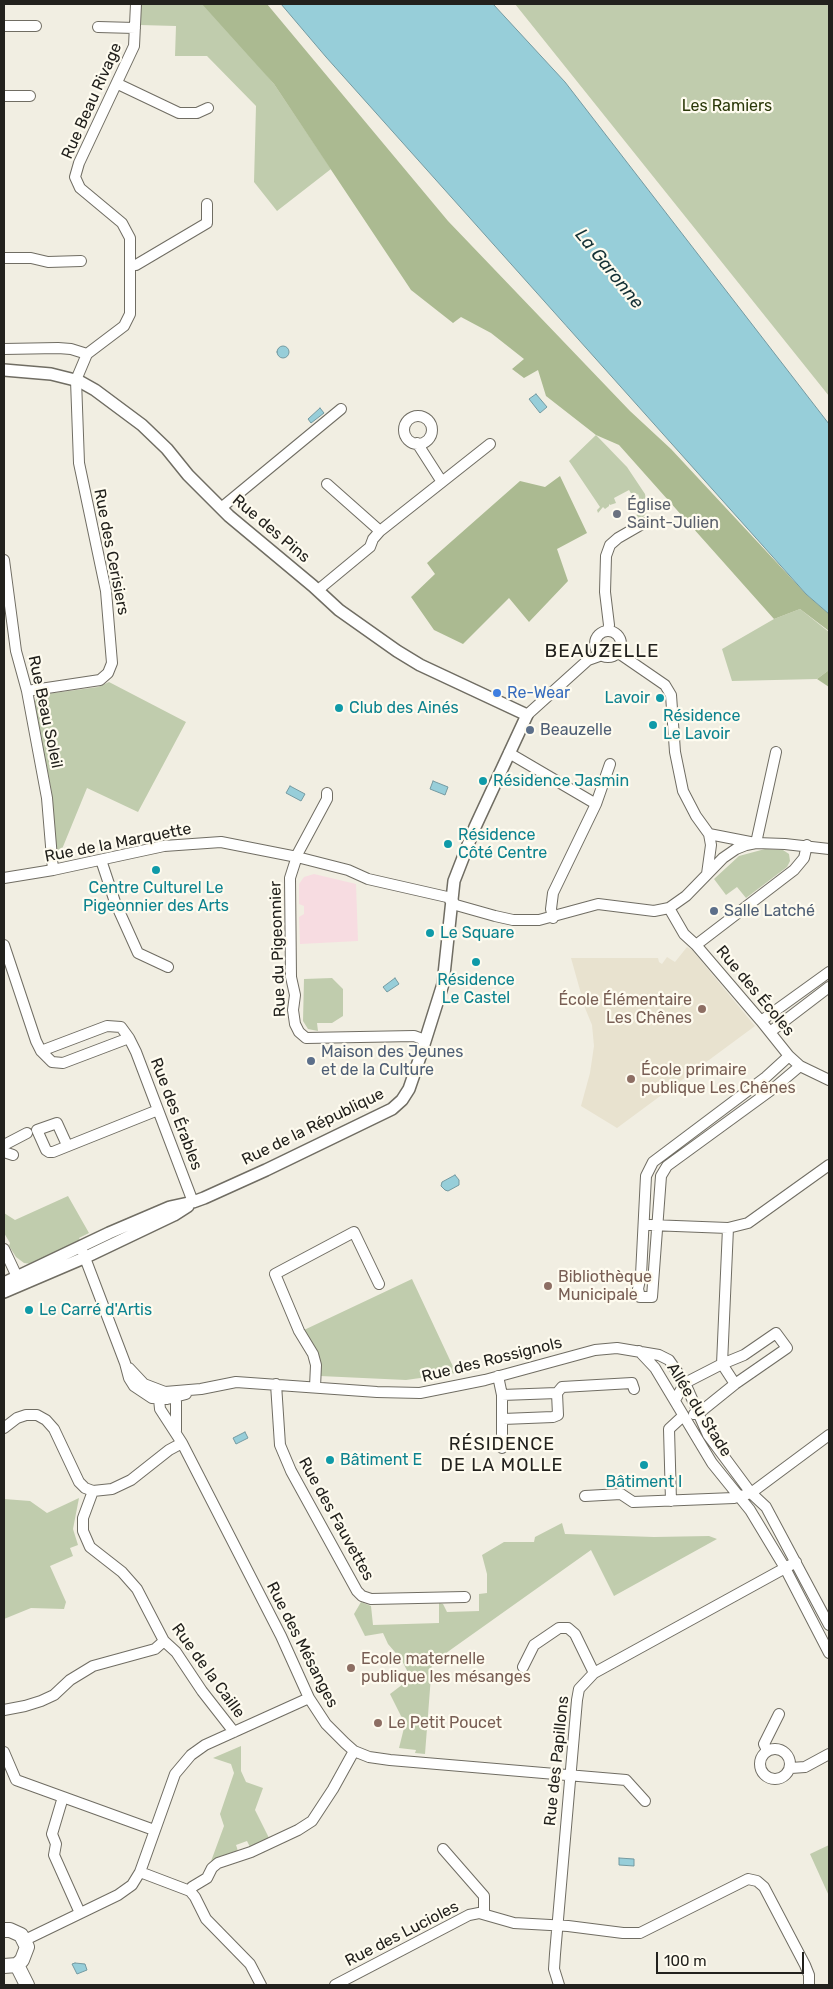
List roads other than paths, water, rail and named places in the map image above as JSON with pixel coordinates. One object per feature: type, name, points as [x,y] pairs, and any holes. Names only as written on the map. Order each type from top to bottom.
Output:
[{"type":"main road","points":[[4,1930],[16,1932],[25,1940],[26,1954],[22,1960],[10,1966],[26,1985]]},
{"type":"street","name":"Rue Beau Rivage","points":[[87,354],[124,326],[130,314],[130,238],[122,223],[80,188],[76,177],[79,163],[118,84],[134,46],[136,4]]},
{"type":"street","points":[[4,26],[36,26]]},
{"type":"street","name":"Rue Beau Rivage","points":[[98,27],[135,28]]},
{"type":"street","points":[[118,84],[179,113],[197,113],[208,108]]},
{"type":"street","points":[[4,96],[30,96]]},
{"type":"street","points":[[130,265],[136,265],[207,223],[207,204]]},
{"type":"street","points":[[4,258],[31,258],[48,262],[81,261]]},
{"type":"street","points":[[4,348],[58,348],[71,349],[87,354],[76,380]]},
{"type":"street","name":"Rue des Pins","points":[[4,370],[51,374],[76,380],[96,390],[142,425],[167,449],[188,475],[221,508],[351,620],[413,660],[527,714]]},
{"type":"street","name":"Rue des Cerisiers","points":[[26,691],[100,680],[108,673],[112,663],[106,591],[79,463],[76,380]]},
{"type":"street","points":[[221,508],[341,410]]},
{"type":"street","points":[[417,443],[442,482]]},
{"type":"street","points":[[318,590],[370,547],[372,539],[380,531],[490,444]]},
{"type":"street","points":[[327,484],[380,531]]},
{"type":"street","points":[[608,631],[605,592],[606,556],[610,545],[618,538],[644,523]]},
{"type":"street","name":"Rue Beau Soleil","points":[[4,560],[16,651],[26,691],[47,798],[53,870]]},
{"type":"street","points":[[527,714],[588,660],[602,655],[610,656],[617,652],[620,643],[617,634],[608,631],[600,634],[595,640],[596,649],[602,655]]},
{"type":"street","points":[[617,652],[665,685],[671,695],[675,752],[683,791],[696,816],[709,834],[711,845],[707,874]]},
{"type":"street","name":"Rue de la République","points":[[4,1284],[17,1278],[34,1280],[83,1251],[170,1207],[193,1202],[308,1150],[392,1109],[402,1100],[409,1089],[442,984],[454,881],[461,860],[527,714]]},
{"type":"street","points":[[756,843],[776,752]]},
{"type":"street","points":[[509,753],[596,804]]},
{"type":"street","points":[[553,918],[551,909],[553,893],[596,804],[610,764]]},
{"type":"street","points":[[297,857],[326,799],[327,793]]},
{"type":"street","points":[[709,834],[756,843],[829,848]]},
{"type":"street","name":"Rue de la Marquette","points":[[4,878],[53,870],[164,846],[202,842],[235,844],[297,857],[348,870],[368,879],[447,897],[456,905],[513,920],[553,918],[598,904],[654,911],[669,908]]},
{"type":"street","points":[[669,908],[686,896],[724,858],[736,849],[756,843]]},
{"type":"street","points":[[696,945],[794,870],[804,858],[807,845]]},
{"type":"street","name":"Rue du Pigeonnier","points":[[297,857],[290,878],[291,977],[295,995],[293,1010],[295,1024],[299,1032],[306,1038],[414,1036],[425,1040]]},
{"type":"street","points":[[101,860],[115,902],[138,953],[168,967]]},
{"type":"street","name":"Rue des Écoles","points":[[669,908],[684,934],[696,945],[789,1056],[800,1066],[829,1080]]},
{"type":"street","points":[[4,945],[41,1051],[52,1062],[63,1063],[129,1038],[120,1027],[107,1026],[41,1051]]},
{"type":"street","points":[[761,1021],[829,972]]},
{"type":"street","points":[[770,1032],[829,987]]},
{"type":"street","name":"Rue des Érables","points":[[129,1038],[193,1202]]},
{"type":"street","points":[[789,1056],[766,1077],[653,1162],[646,1176],[641,1275],[638,1289],[640,1297],[652,1298],[661,1176],[667,1166],[774,1088],[800,1066]]},
{"type":"street","points":[[67,1145],[158,1110]]},
{"type":"street","points":[[718,1112],[726,1123]]},
{"type":"street","points":[[4,1144],[27,1133]]},
{"type":"street","points":[[644,1224],[728,1228],[748,1224],[829,1165]]},
{"type":"street","points":[[728,1228],[722,1364],[735,1384]]},
{"type":"street","points":[[315,1387],[316,1365],[313,1354],[299,1331],[275,1274],[354,1232],[379,1284]]},
{"type":"street","points":[[4,1249],[17,1278]]},
{"type":"street","points":[[83,1251],[129,1378],[134,1386],[152,1398],[162,1396],[174,1398]]},
{"type":"street","name":"Rue de la République","points":[[4,1292],[17,1278]]},
{"type":"street","points":[[671,1501],[669,1429],[683,1416],[699,1413],[735,1384],[787,1348],[776,1334],[744,1356],[722,1364],[685,1383],[675,1400]]},
{"type":"street","name":"Rue des Rossignols","points":[[162,1396],[236,1382],[377,1392],[420,1393],[498,1376],[595,1350],[617,1348],[639,1351]]},
{"type":"street","name":"Allée du Stade","points":[[639,1351],[659,1355],[669,1360],[685,1383],[708,1435],[751,1493],[766,1507],[829,1625]]},
{"type":"street","name":"Allée du Stade","points":[[639,1351],[655,1368],[712,1463],[750,1510],[785,1568],[829,1652]]},
{"type":"street","points":[[498,1376],[502,1395],[502,1448]]},
{"type":"street","name":"Rue des Fauvettes","points":[[276,1384],[280,1445],[291,1470],[357,1591],[362,1596],[371,1599],[464,1597]]},
{"type":"street","points":[[503,1419],[553,1417],[558,1415],[557,1393],[562,1386],[632,1384],[634,1389]]},
{"type":"street","name":"Rue des Rossignols","points":[[174,1398],[202,1388]]},
{"type":"street","points":[[502,1395],[557,1393]]},
{"type":"street","name":"Rue des Mésanges","points":[[162,1396],[160,1409],[176,1431],[274,1623],[309,1698],[326,1724],[354,1751],[369,1757],[390,1760],[626,1780],[645,1801]]},
{"type":"street","name":"Rue des Mésanges","points":[[174,1398],[176,1402],[176,1431]]},
{"type":"street","points":[[4,1428],[26,1414],[37,1415],[46,1420],[54,1429],[79,1482],[84,1488],[93,1491],[112,1489],[131,1480],[169,1450],[182,1443]]},
{"type":"street","points":[[585,1496],[621,1494],[634,1502],[739,1497],[751,1493],[829,1436]]},
{"type":"street","name":"Rue de la Caille","points":[[93,1491],[83,1518],[83,1531],[86,1540],[90,1546],[122,1572],[137,1589],[158,1626],[164,1641],[176,1652],[234,1732]]},
{"type":"street","name":"Rue des Papillons","points":[[559,1985],[554,1969],[576,1700],[580,1688],[594,1673],[796,1562]]},
{"type":"street","points":[[523,1667],[534,1645],[559,1628],[568,1628],[574,1634],[594,1673]]},
{"type":"street","points":[[4,1710],[41,1701],[54,1695],[70,1680],[93,1666],[155,1649],[164,1641]]},
{"type":"street","points":[[25,1940],[118,1896],[132,1884],[140,1872],[175,1774],[191,1754],[205,1745],[309,1698]]},
{"type":"street","points":[[767,1750],[764,1744],[779,1714]]},
{"type":"street","points":[[780,1748],[789,1756],[791,1768],[785,1776],[776,1779],[766,1776],[760,1768],[761,1758],[767,1750],[780,1748]]},
{"type":"street","points":[[190,1891],[207,1878],[212,1868],[218,1863],[251,1852],[298,1830],[312,1821],[333,1789],[354,1751]]},
{"type":"street","points":[[4,1752],[16,1780],[154,1830]]},
{"type":"street","points":[[791,1768],[805,1767],[829,1754]]},
{"type":"street","points":[[63,1797],[52,1834],[56,1846],[54,1854],[80,1913]]},
{"type":"street","name":"Rue des Lucioles","points":[[443,1850],[484,1896],[484,1913]]},
{"type":"street","points":[[140,1872],[190,1891],[206,1919],[250,1964],[261,1985]]},
{"type":"street","name":"Rue des Lucioles","points":[[335,1985],[469,1915],[484,1913],[514,1923],[623,1933],[640,1932],[742,1881],[753,1879],[764,1887],[772,1902],[805,1965],[810,1979],[809,1985]]},
{"type":"water","name":"La Garonne","points":[[281,4],[493,4],[565,82],[829,424],[829,614],[806,594],[326,57]]},
{"type":"water","points":[[283,346],[289,352],[283,358],[277,352]]},
{"type":"water","points":[[536,394],[547,407],[540,413],[529,399]]},
{"type":"water","points":[[320,408],[324,413],[311,423],[308,419]]},
{"type":"water","points":[[433,781],[448,787],[445,795],[430,789]]},
{"type":"water","points":[[290,786],[305,794],[301,801],[286,793]]},
{"type":"water","points":[[395,978],[399,984],[387,992],[383,987]]},
{"type":"water","points":[[455,1175],[459,1180],[459,1185],[448,1191],[445,1190],[441,1186],[442,1182]]},
{"type":"water","points":[[245,1432],[248,1438],[236,1444],[233,1438]]},
{"type":"water","points":[[619,1858],[634,1859],[634,1866],[619,1865]]},
{"type":"water","points":[[72,1964],[85,1964],[87,1970],[77,1974]]},
{"type":"place","name":"Église Saint-Julien","points":[[617,514]]},
{"type":"place","name":"Re-Wear","points":[[497,693]]},
{"type":"place","name":"Lavoir","points":[[660,698]]},
{"type":"place","name":"Club des Ainés","points":[[339,708]]},
{"type":"place","name":"Résidence Le Lavoir","points":[[653,725]]},
{"type":"place","name":"Beauzelle","points":[[530,730]]},
{"type":"place","name":"Résidence Jasmin","points":[[483,781]]},
{"type":"place","name":"Résidence Côté Centre","points":[[448,844]]},
{"type":"place","name":"Centre Culturel Le Pigeonnier des Arts","points":[[156,870]]},
{"type":"place","name":"Salle Latché","points":[[714,911]]},
{"type":"place","name":"Le Square","points":[[430,933]]},
{"type":"place","name":"Résidence Le Castel","points":[[476,962]]},
{"type":"place","name":"École Élémentaire Les Chênes","points":[[702,1009]]},
{"type":"place","name":"Maison des Jeunes et de la Culture","points":[[311,1061]]},
{"type":"place","name":"École primaire publique Les Chênes","points":[[631,1079]]},
{"type":"place","name":"Bibliothèque Municipale","points":[[548,1286]]},
{"type":"place","name":"Le Carré d'Artis","points":[[29,1310]]},
{"type":"place","name":"Bâtiment E","points":[[330,1460]]},
{"type":"place","name":"Bâtiment I","points":[[644,1465]]},
{"type":"place","name":"Ecole maternelle publique les mésanges","points":[[351,1668]]},
{"type":"place","name":"Le Petit Poucet","points":[[378,1723]]},
{"type":"district","name":"BEAUZELLE","points":[[602,652]]},
{"type":"district","name":"RÉSIDENCE DE LA MOLLE","points":[[502,1455]]},
{"type":"park label","name":"Les Ramiers","points":[[727,106]]}]
